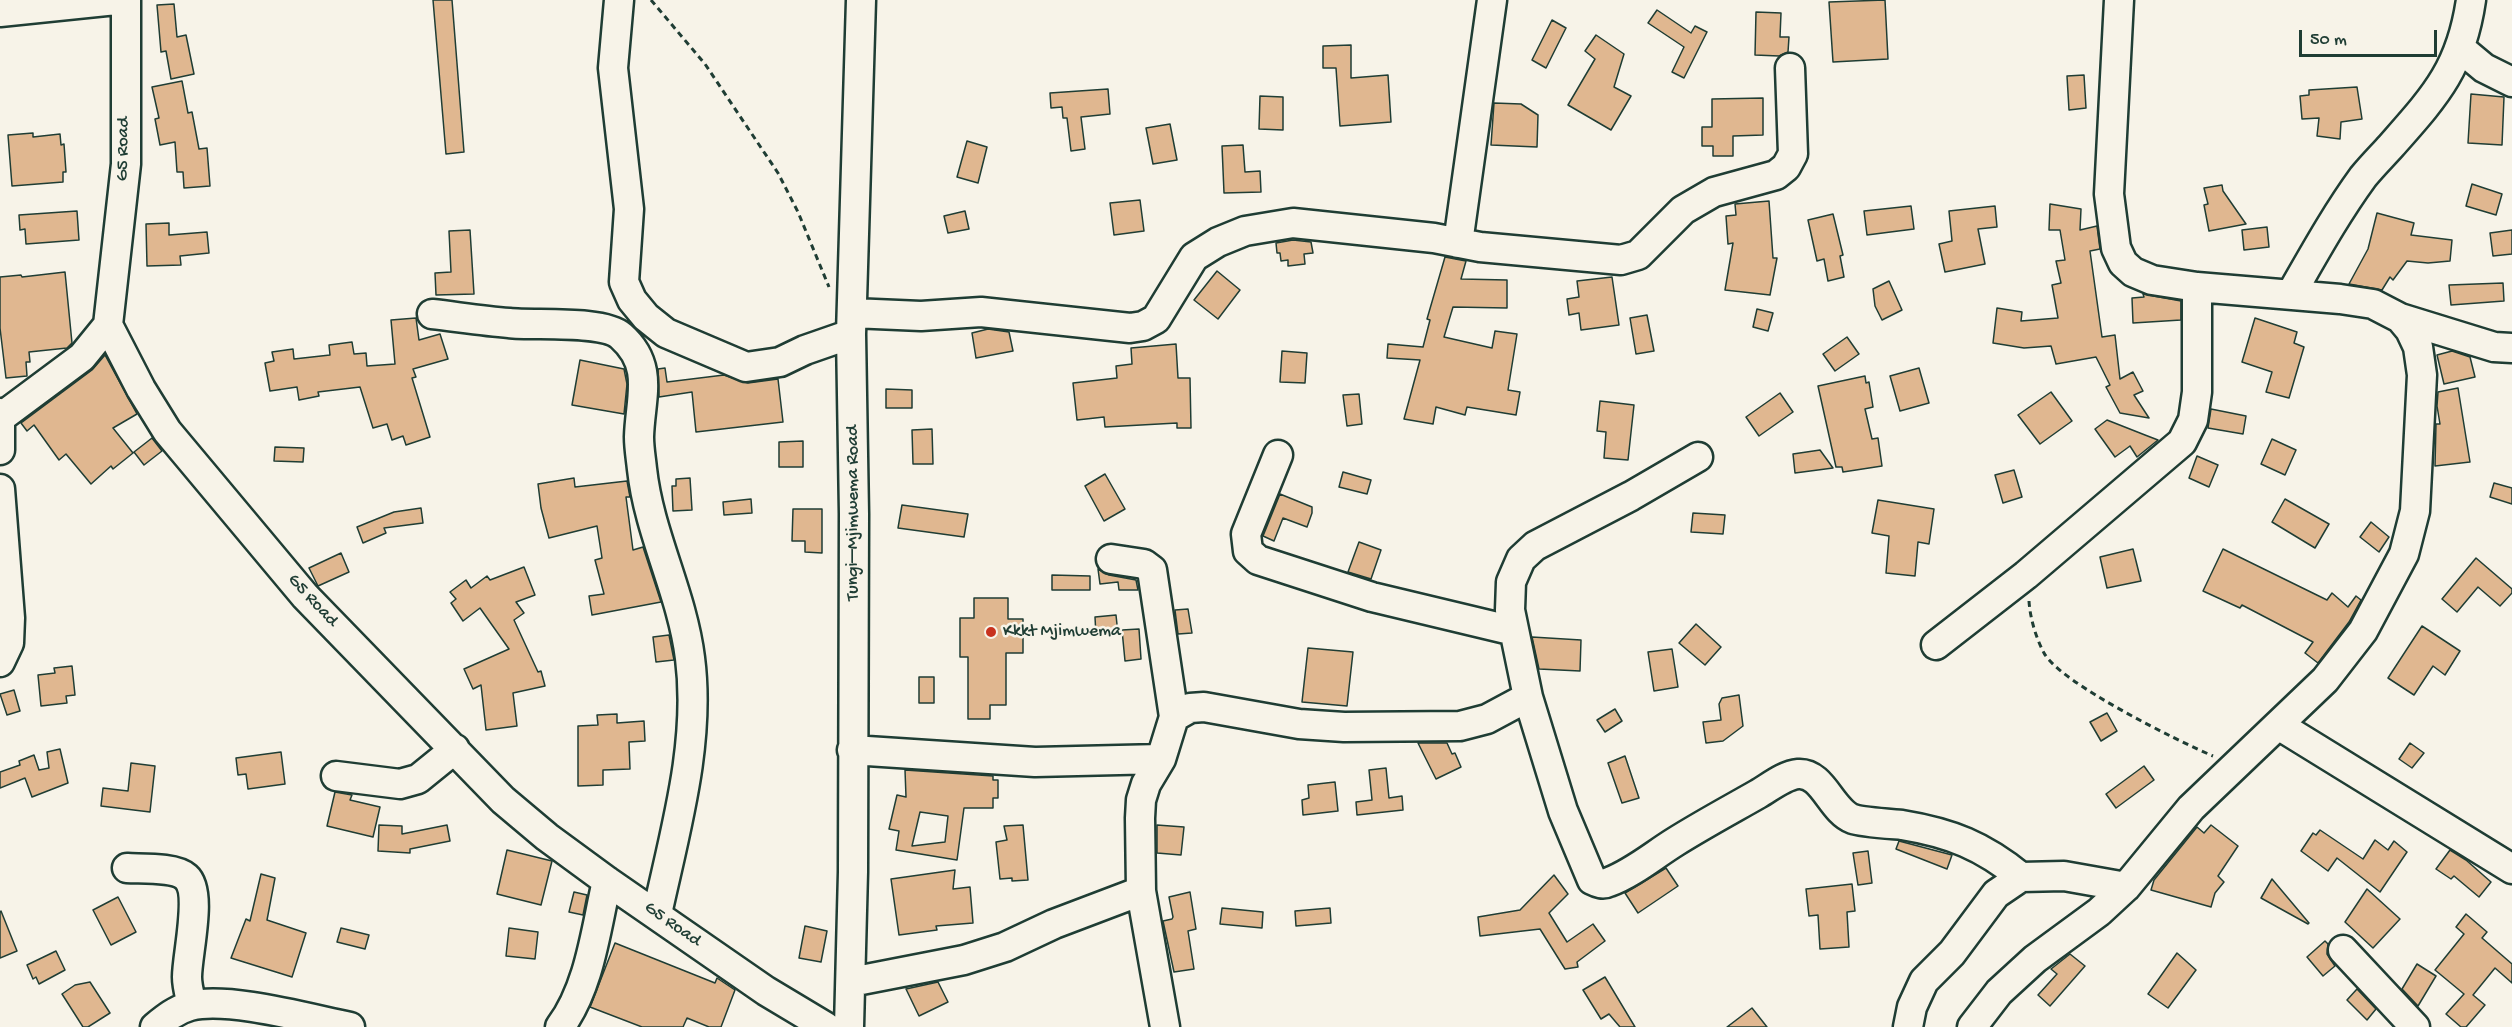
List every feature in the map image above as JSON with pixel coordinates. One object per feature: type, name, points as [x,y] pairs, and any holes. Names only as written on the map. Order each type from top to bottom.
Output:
[{"type":"street","name":"G5 Road","points":[[126,0],[126,164],[108,325],[141,389],[167,431],[305,597],[503,800],[547,837],[607,880],[766,991],[826,1027]]},
{"type":"street","points":[[619,0],[613,68],[628,209],[624,282],[632,300],[646,317],[666,333],[746,367],[780,362],[852,324],[921,316],[981,312],[1130,328],[1143,326],[1156,319],[1194,257],[1218,242],[1245,231],[1293,223],[1434,238],[1480,247],[1621,260],[1638,255],[1683,210],[1714,192],[1766,179],[1786,167],[1793,154],[1791,68]]},
{"type":"street","name":"Tungi—Mjimwema Road","points":[[849,1027],[854,504],[852,324],[861,0]]},
{"type":"street","points":[[1458,243],[1492,0]]},
{"type":"street","points":[[2119,0],[2109,194],[2116,248],[2123,262],[2133,272],[2152,280],[2373,304],[2400,318],[2494,347],[2512,348]]},
{"type":"street","points":[[2291,294],[2334,219],[2365,175],[2424,108],[2448,76],[2460,48],[2470,0]]},
{"type":"street","points":[[0,12],[98,1]]},
{"type":"street","points":[[2460,48],[2484,68],[2512,82]]},
{"type":"street","points":[[1936,645],[2026,575],[2182,442],[2193,420],[2197,392],[2197,286]]},
{"type":"street","points":[[432,314],[509,324],[596,327],[618,333],[640,360],[644,375],[639,438],[648,510],[678,604],[690,658],[691,676],[691,735],[684,783],[657,914]]},
{"type":"street","points":[[1972,1027],[1999,992],[2035,959],[2099,912],[2126,887],[2191,808],[2280,726],[2325,680],[2363,631],[2404,554],[2411,534],[2415,511],[2422,375],[2418,347],[2410,330],[2400,318]]},
{"type":"street","points":[[0,418],[82,357],[108,325]]},
{"type":"street","points":[[0,413],[0,450]]},
{"type":"street","points":[[1278,455],[1246,534],[1248,551],[1258,560],[1372,597],[1514,631]]},
{"type":"street","points":[[1698,457],[1631,496],[1535,546],[1521,560],[1511,582],[1510,610],[1528,697],[1563,811],[1592,880],[1599,884],[1607,883],[1626,874],[1674,843],[1795,774],[1806,774],[1815,780],[1841,810],[1853,819],[1925,829],[1971,843],[1995,856],[2021,877]]},
{"type":"street","points":[[0,489],[10,618],[9,643],[0,662]]},
{"type":"street","points":[[1111,559],[1144,564],[1152,570],[1174,717],[1161,759],[1146,784],[1141,800],[1141,891],[1165,1027]]},
{"type":"street","points":[[1174,717],[1190,708],[1204,707],[1299,724],[1344,727],[1460,726],[1487,719],[1528,697]]},
{"type":"street","points":[[2280,726],[2512,869]]},
{"type":"street","points":[[336,776],[400,784],[418,779],[455,749]]},
{"type":"street","points":[[852,750],[1035,762],[1161,759]]},
{"type":"street","points":[[127,868],[167,870],[185,876],[194,887],[195,903],[187,981],[192,1005]]},
{"type":"street","points":[[1908,1027],[1912,1007],[1924,981],[1952,952],[1996,894],[2021,877],[2064,876],[2126,887]]},
{"type":"street","points":[[560,1027],[571,1012],[585,973],[607,880]]},
{"type":"street","points":[[851,982],[964,960],[1005,947],[1054,924],[1141,891]]},
{"type":"street","points":[[2343,950],[2415,1027]]},
{"type":"street","points":[[155,1027],[173,1012],[192,1005],[234,1005],[350,1027]]},
{"type":"path","points":[[651,0],[705,64],[778,173],[798,212],[828,286],[852,324]]},
{"type":"path","points":[[2026,575],[2030,617],[2045,655],[2075,683],[2190,747],[2236,766]]},
{"type":"building","points":[[433,0],[452,0],[464,152],[446,154]]},
{"type":"building","points":[[1885,0],[1888,59],[1833,62],[1829,2]]},
{"type":"building","points":[[174,4],[177,37],[186,35],[194,74],[171,79],[166,51],[161,52],[157,5]]},
{"type":"building","points":[[1657,10],[1691,33],[1695,26],[1707,32],[1684,78],[1672,72],[1684,47],[1648,23]]},
{"type":"building","points":[[1756,12],[1781,13],[1780,37],[1789,37],[1788,52],[1779,56],[1755,55]]},
{"type":"building","points":[[1552,20],[1566,28],[1546,68],[1532,60]]},
{"type":"building","points":[[1596,35],[1624,54],[1614,87],[1631,96],[1611,130],[1568,105],[1595,59],[1585,51]]},
{"type":"building","points":[[1351,45],[1351,78],[1388,75],[1391,122],[1340,126],[1336,68],[1323,68],[1323,46]]},
{"type":"building","points":[[2084,75],[2086,108],[2069,110],[2067,76]]},
{"type":"building","points":[[182,81],[188,113],[192,112],[199,149],[207,148],[210,186],[184,188],[183,172],[177,172],[175,142],[160,145],[155,119],[159,118],[152,87]]},
{"type":"building","points":[[2357,87],[2362,119],[2341,122],[2340,139],[2317,136],[2319,118],[2302,119],[2300,96],[2309,95],[2309,90]]},
{"type":"building","points":[[1108,89],[1110,114],[1081,117],[1085,149],[1071,151],[1067,118],[1063,118],[1062,107],[1051,108],[1050,93]]},
{"type":"building","points":[[2471,94],[2504,97],[2502,145],[2468,143]]},
{"type":"building","points":[[1260,96],[1283,97],[1283,130],[1259,129]]},
{"type":"building","points":[[1763,98],[1763,135],[1733,136],[1733,156],[1713,156],[1713,146],[1702,146],[1702,127],[1712,127],[1712,99]]},
{"type":"building","points":[[1494,103],[1521,104],[1538,115],[1537,147],[1491,145]]},
{"type":"building","points":[[1170,124],[1177,160],[1153,164],[1146,128]]},
{"type":"building","points":[[33,133],[33,137],[60,134],[61,145],[64,144],[66,172],[63,172],[63,182],[12,186],[8,135]]},
{"type":"building","points":[[967,141],[987,147],[978,183],[957,177]]},
{"type":"building","points":[[1243,145],[1245,172],[1260,171],[1261,192],[1224,193],[1222,146]]},
{"type":"building","points":[[2472,184],[2502,194],[2496,215],[2466,206]]},
{"type":"building","points":[[2222,185],[2223,191],[2246,224],[2209,231],[2204,205],[2208,204],[2204,188]]},
{"type":"building","points":[[1140,200],[1144,231],[1114,235],[1110,203]]},
{"type":"building","points":[[1769,201],[1773,258],[1777,258],[1770,295],[1725,290],[1733,243],[1728,244],[1726,216],[1736,215],[1735,204]]},
{"type":"building","points":[[2050,204],[2081,209],[2080,230],[2097,226],[2100,249],[2090,251],[2102,337],[2115,335],[2120,379],[2133,372],[2143,391],[2134,395],[2149,418],[2120,413],[2106,387],[2110,385],[2096,357],[2056,364],[2051,346],[2024,348],[1993,343],[1997,308],[2022,312],[2021,321],[2058,318],[2052,285],[2061,283],[2056,261],[2065,260],[2060,230],[2049,230]]},
{"type":"building","points":[[1911,206],[1914,229],[1867,235],[1864,211]]},
{"type":"building","points":[[1995,206],[1997,227],[1978,229],[1985,264],[1945,272],[1939,244],[1952,241],[1949,211]]},
{"type":"building","points":[[77,211],[79,240],[26,244],[25,229],[20,230],[19,215]]},
{"type":"building","points":[[965,211],[969,229],[948,233],[944,216]]},
{"type":"building","points":[[2377,213],[2414,223],[2411,235],[2452,240],[2450,261],[2428,263],[2407,261],[2393,280],[2390,277],[2382,290],[2349,284],[2368,249]]},
{"type":"building","points":[[1833,214],[1843,255],[1840,256],[1844,277],[1828,281],[1824,259],[1817,261],[1808,220]]},
{"type":"building","points":[[169,223],[169,235],[207,232],[209,253],[180,256],[181,265],[147,266],[146,224]]},
{"type":"building","points":[[2267,227],[2269,247],[2244,250],[2242,230]]},
{"type":"building","points":[[470,230],[474,294],[436,295],[435,273],[451,272],[449,231]]},
{"type":"building","points":[[2512,230],[2512,254],[2493,256],[2490,233]]},
{"type":"building","points":[[1293,240],[1311,242],[1313,253],[1304,254],[1305,264],[1288,266],[1288,260],[1281,261],[1280,253],[1277,253],[1276,243]]},
{"type":"building","points":[[1445,257],[1466,261],[1461,279],[1507,280],[1507,308],[1453,307],[1444,337],[1492,348],[1495,331],[1517,334],[1508,390],[1520,392],[1516,415],[1467,407],[1465,415],[1436,407],[1433,424],[1404,419],[1420,360],[1387,358],[1388,344],[1423,347],[1430,320],[1427,319]]},
{"type":"building","points":[[1217,271],[1240,290],[1218,319],[1194,300]]},
{"type":"building","points":[[65,272],[72,343],[67,348],[29,352],[30,362],[26,362],[27,376],[6,378],[0,328],[0,277]]},
{"type":"building","points":[[1612,277],[1619,325],[1581,330],[1579,313],[1569,315],[1567,299],[1579,297],[1577,281]]},
{"type":"building","points":[[1889,281],[1902,310],[1882,320],[1875,306],[1873,289]]},
{"type":"building","points":[[2503,283],[2504,301],[2451,305],[2449,285]]},
{"type":"building","points":[[2143,294],[2181,301],[2181,320],[2133,323],[2132,298],[2144,297]]},
{"type":"building","points":[[1757,309],[1773,313],[1768,331],[1753,327]]},
{"type":"building","points":[[1647,315],[1654,351],[1636,354],[1630,318]]},
{"type":"building","points":[[416,318],[419,340],[440,334],[448,359],[413,369],[416,377],[412,378],[430,437],[406,445],[403,436],[392,440],[387,424],[373,428],[360,387],[318,392],[319,396],[299,400],[297,387],[270,391],[265,363],[274,361],[272,352],[293,349],[294,359],[330,355],[329,345],[352,342],[354,354],[366,353],[367,366],[395,364],[391,320]]},
{"type":"building","points":[[2255,318],[2297,332],[2294,343],[2304,347],[2289,398],[2266,392],[2272,372],[2242,362]]},
{"type":"building","points":[[988,329],[1009,332],[1013,351],[976,358],[972,333]]},
{"type":"building","points":[[1847,337],[1859,354],[1835,371],[1823,354]]},
{"type":"building","points":[[1176,344],[1178,378],[1190,378],[1191,428],[1177,428],[1177,423],[1105,427],[1104,417],[1077,420],[1073,383],[1117,378],[1116,366],[1132,364],[1131,348]]},
{"type":"building","points":[[1282,351],[1307,353],[1305,383],[1280,382]]},
{"type":"building","points":[[2452,351],[2470,357],[2475,377],[2444,384],[2437,355]]},
{"type":"building","points":[[105,355],[137,414],[113,428],[133,453],[113,469],[111,466],[91,484],[66,454],[59,460],[34,425],[27,431],[21,423],[92,370]]},
{"type":"building","points":[[580,360],[624,369],[627,384],[624,414],[572,405]]},
{"type":"building","points":[[665,368],[667,382],[724,375],[748,383],[778,379],[783,422],[696,432],[692,392],[659,397],[658,369]]},
{"type":"building","points":[[1919,368],[1929,403],[1900,411],[1890,376]]},
{"type":"building","points":[[1865,376],[1866,383],[1869,382],[1873,407],[1865,409],[1872,439],[1878,438],[1882,466],[1843,472],[1842,467],[1836,467],[1818,386]]},
{"type":"building","points":[[2458,388],[2470,462],[2435,466],[2436,424],[2440,424],[2437,406],[2438,392]]},
{"type":"building","points":[[886,389],[912,390],[912,408],[886,408]]},
{"type":"building","points":[[2051,392],[2072,421],[2040,444],[2018,415]]},
{"type":"building","points":[[1780,393],[1793,412],[1759,436],[1746,417]]},
{"type":"building","points":[[1359,394],[1362,424],[1347,426],[1343,395]]},
{"type":"building","points":[[1600,401],[1634,405],[1628,460],[1604,458],[1606,432],[1597,431]]},
{"type":"building","points":[[2211,409],[2246,416],[2243,434],[2208,428]]},
{"type":"building","points":[[2107,420],[2158,440],[2137,457],[2130,446],[2115,457],[2095,429]]},
{"type":"building","points":[[932,429],[933,464],[913,464],[912,430]]},
{"type":"building","points":[[152,438],[162,451],[144,465],[134,452]]},
{"type":"building","points":[[2272,439],[2296,450],[2285,475],[2261,464]]},
{"type":"building","points":[[803,441],[803,467],[779,467],[779,442]]},
{"type":"building","points":[[275,447],[304,448],[303,462],[274,461]]},
{"type":"building","points":[[1820,450],[1833,468],[1795,473],[1793,454]]},
{"type":"building","points":[[2197,456],[2218,465],[2209,487],[2189,478]]},
{"type":"building","points":[[2014,470],[2022,497],[2003,503],[1995,475]]},
{"type":"building","points":[[1343,472],[1371,480],[1367,494],[1339,487]]},
{"type":"building","points":[[1105,474],[1125,509],[1104,521],[1085,486]]},
{"type":"building","points":[[574,478],[575,487],[627,481],[630,497],[626,497],[633,550],[643,547],[661,602],[592,615],[589,596],[604,594],[595,560],[602,558],[597,526],[549,538],[541,508],[538,484]]},
{"type":"building","points":[[690,478],[692,510],[673,511],[672,486],[676,486],[676,479]]},
{"type":"building","points":[[2494,483],[2512,488],[2512,504],[2490,497]]},
{"type":"building","points":[[1280,494],[1312,507],[1312,513],[1307,527],[1283,518],[1274,541],[1263,536]]},
{"type":"building","points":[[751,499],[752,513],[724,515],[723,502]]},
{"type":"building","points":[[2285,499],[2329,524],[2315,548],[2272,522]]},
{"type":"building","points":[[1878,500],[1934,509],[1929,544],[1918,542],[1915,576],[1886,573],[1889,536],[1872,533]]},
{"type":"building","points":[[902,505],[968,514],[964,537],[898,528]]},
{"type":"building","points":[[421,508],[423,523],[384,528],[386,533],[363,543],[357,527],[394,512]]},
{"type":"building","points":[[793,509],[822,509],[822,553],[805,552],[805,541],[792,541]]},
{"type":"building","points":[[1693,513],[1725,515],[1723,534],[1691,532]]},
{"type":"building","points":[[2371,522],[2389,537],[2379,552],[2360,537]]},
{"type":"building","points":[[1359,542],[1381,550],[1371,579],[1348,572]]},
{"type":"building","points":[[2133,549],[2141,581],[2107,588],[2100,557]]},
{"type":"building","points":[[2223,549],[2327,600],[2332,593],[2348,607],[2356,596],[2361,600],[2349,622],[2318,663],[2305,653],[2313,642],[2242,605],[2240,608],[2203,591]]},
{"type":"building","points":[[341,553],[349,572],[318,586],[309,568]]},
{"type":"building","points":[[2476,558],[2512,589],[2512,593],[2500,606],[2478,587],[2457,612],[2442,599]]},
{"type":"building","points":[[524,567],[535,595],[516,602],[524,613],[514,620],[538,672],[541,671],[545,686],[513,693],[517,726],[486,730],[481,685],[473,689],[464,669],[509,649],[480,608],[463,621],[451,603],[456,599],[450,592],[466,580],[471,588],[487,576],[490,580]]},
{"type":"building","points":[[1098,569],[1109,575],[1136,580],[1138,590],[1119,590],[1118,582],[1100,584]]},
{"type":"building","points":[[1052,575],[1090,576],[1090,590],[1052,590]]},
{"type":"building","points":[[974,598],[1008,598],[1008,619],[1023,619],[1023,653],[1006,653],[1006,705],[990,705],[990,719],[968,719],[968,657],[960,657],[960,618],[974,618]]},
{"type":"building","points":[[1188,609],[1192,633],[1178,634],[1175,610]]},
{"type":"building","points":[[1116,615],[1118,634],[1096,636],[1095,617]]},
{"type":"building","points":[[1696,624],[1721,647],[1705,665],[1679,643]]},
{"type":"building","points":[[2422,626],[2460,651],[2445,675],[2433,666],[2414,695],[2388,678]]},
{"type":"building","points":[[1139,629],[1141,659],[1125,661],[1122,630]]},
{"type":"building","points":[[669,635],[674,660],[656,662],[653,637]]},
{"type":"building","points":[[1532,637],[1581,640],[1580,671],[1539,669]]},
{"type":"building","points":[[1308,648],[1353,652],[1347,706],[1302,702]]},
{"type":"building","points":[[1672,649],[1678,687],[1654,691],[1648,652]]},
{"type":"building","points":[[72,666],[75,695],[66,696],[67,703],[41,706],[38,675],[55,673],[54,668]]},
{"type":"building","points":[[919,677],[934,677],[934,703],[919,703]]},
{"type":"building","points":[[14,690],[20,711],[7,715],[0,694]]},
{"type":"building","points":[[1739,695],[1743,726],[1723,741],[1706,743],[1703,722],[1721,720],[1719,704],[1722,698]]},
{"type":"building","points":[[1615,709],[1622,721],[1605,732],[1597,720]]},
{"type":"building","points":[[2107,713],[2117,731],[2101,741],[2090,722]]},
{"type":"building","points":[[617,714],[617,723],[644,721],[645,741],[629,742],[630,769],[603,770],[603,785],[578,786],[578,726],[598,725],[597,715]]},
{"type":"building","points":[[1418,743],[1447,743],[1452,754],[1455,753],[1461,767],[1436,779]]},
{"type":"building","points":[[2410,743],[2424,753],[2412,768],[2399,759]]},
{"type":"building","points":[[60,749],[68,783],[32,797],[25,778],[0,788],[0,772],[20,765],[19,761],[34,755],[39,770],[49,768],[47,752]]},
{"type":"building","points":[[281,752],[285,784],[248,789],[246,774],[238,775],[236,758]]},
{"type":"building","points":[[1625,756],[1639,798],[1622,803],[1608,763]]},
{"type":"building","points":[[131,763],[155,766],[150,812],[101,806],[103,788],[128,791]]},
{"type":"building","points":[[2144,766],[2154,780],[2116,808],[2106,794]]},
{"type":"building","points":[[1386,768],[1389,798],[1402,796],[1403,810],[1357,815],[1356,802],[1372,800],[1369,770]]},
{"type":"building","points":[[905,770],[993,776],[993,780],[998,780],[998,798],[993,798],[993,808],[964,808],[957,860],[896,850],[899,831],[889,829],[897,795],[906,797]],"holes":[[[920,812],[948,816],[945,842],[912,846]]]},
{"type":"building","points":[[1335,782],[1338,811],[1303,815],[1302,800],[1309,798],[1308,785]]},
{"type":"building","points":[[335,792],[352,795],[350,800],[380,807],[373,837],[327,826]]},
{"type":"building","points":[[379,825],[402,826],[402,834],[447,825],[450,841],[410,849],[410,853],[378,851]]},
{"type":"building","points":[[1023,825],[1028,880],[1000,879],[996,842],[1007,840],[1004,826]]},
{"type":"building","points":[[1157,825],[1184,827],[1181,855],[1157,853]]},
{"type":"building","points":[[2211,825],[2238,846],[2218,876],[2224,882],[2215,893],[2211,907],[2151,890],[2154,880],[2197,827],[2204,833]]},
{"type":"building","points":[[2320,830],[2363,859],[2375,840],[2388,850],[2394,841],[2407,852],[2380,892],[2337,858],[2328,871],[2301,851],[2313,833],[2316,835]]},
{"type":"building","points":[[1899,841],[1952,855],[1947,869],[1896,849]]},
{"type":"building","points":[[507,850],[552,861],[541,905],[497,894]]},
{"type":"building","points":[[2450,850],[2466,860],[2491,882],[2479,897],[2454,876],[2451,879],[2436,869]]},
{"type":"building","points":[[1868,851],[1872,883],[1858,885],[1853,853]]},
{"type":"building","points":[[1666,868],[1678,886],[1638,913],[1625,893]]},
{"type":"building","points":[[955,870],[953,889],[970,887],[973,923],[936,926],[937,930],[899,935],[891,879]]},
{"type":"building","points":[[261,874],[275,878],[267,920],[306,933],[292,977],[231,958],[246,919],[250,921]]},
{"type":"building","points":[[1554,875],[1568,894],[1549,913],[1567,942],[1593,924],[1605,941],[1577,962],[1578,967],[1565,969],[1540,929],[1480,936],[1478,917],[1520,910]]},
{"type":"building","points":[[2272,879],[2309,923],[2308,924],[2261,898]]},
{"type":"building","points":[[1852,884],[1855,911],[1847,912],[1849,947],[1820,949],[1818,915],[1809,916],[1806,889]]},
{"type":"building","points":[[2367,889],[2400,919],[2373,948],[2345,922]]},
{"type":"building","points":[[574,892],[587,895],[583,915],[569,912]]},
{"type":"building","points":[[1190,892],[1196,929],[1188,931],[1194,969],[1174,972],[1163,921],[1173,917],[1169,897]]},
{"type":"building","points":[[118,897],[136,932],[111,945],[93,910]]},
{"type":"building","points":[[1222,908],[1263,912],[1262,928],[1220,924]]},
{"type":"building","points":[[1330,908],[1331,923],[1296,926],[1295,911]]},
{"type":"building","points":[[0,912],[17,951],[0,958]]},
{"type":"building","points":[[2466,914],[2487,932],[2482,938],[2512,964],[2512,983],[2495,968],[2473,995],[2485,1005],[2466,1027],[2461,1027],[2446,1014],[2464,994],[2435,970],[2464,934],[2456,927]]},
{"type":"building","points":[[805,926],[827,931],[821,962],[799,958]]},
{"type":"building","points":[[341,928],[369,935],[365,949],[337,942]]},
{"type":"building","points":[[509,928],[538,932],[535,959],[506,956]]},
{"type":"building","points":[[2325,941],[2328,944],[2327,954],[2335,966],[2323,976],[2307,957]]},
{"type":"building","points":[[615,943],[715,983],[717,978],[735,990],[721,1027],[709,1027],[687,1018],[683,1027],[642,1027],[590,1007]]},
{"type":"building","points":[[56,951],[65,970],[39,984],[36,977],[33,979],[27,965]]},
{"type":"building","points":[[2177,953],[2196,970],[2168,1008],[2148,994]]},
{"type":"building","points":[[2070,954],[2085,966],[2050,1006],[2038,995],[2057,974],[2051,969]]},
{"type":"building","points":[[2417,964],[2436,976],[2418,1006],[2402,989]]},
{"type":"building","points":[[1605,977],[1635,1027],[1620,1027],[1609,1014],[1601,1019],[1583,990]]},
{"type":"building","points":[[90,982],[110,1013],[88,1027],[83,1027],[62,994],[75,985]]},
{"type":"building","points":[[938,982],[948,1002],[919,1016],[906,989]]},
{"type":"building","points":[[2357,989],[2376,1009],[2367,1020],[2347,1000]]},
{"type":"building","points":[[1752,1008],[1767,1027],[1727,1027]]},
{"type":"place","name":"Kkkt Mjimwema","points":[[991,632]]}]
